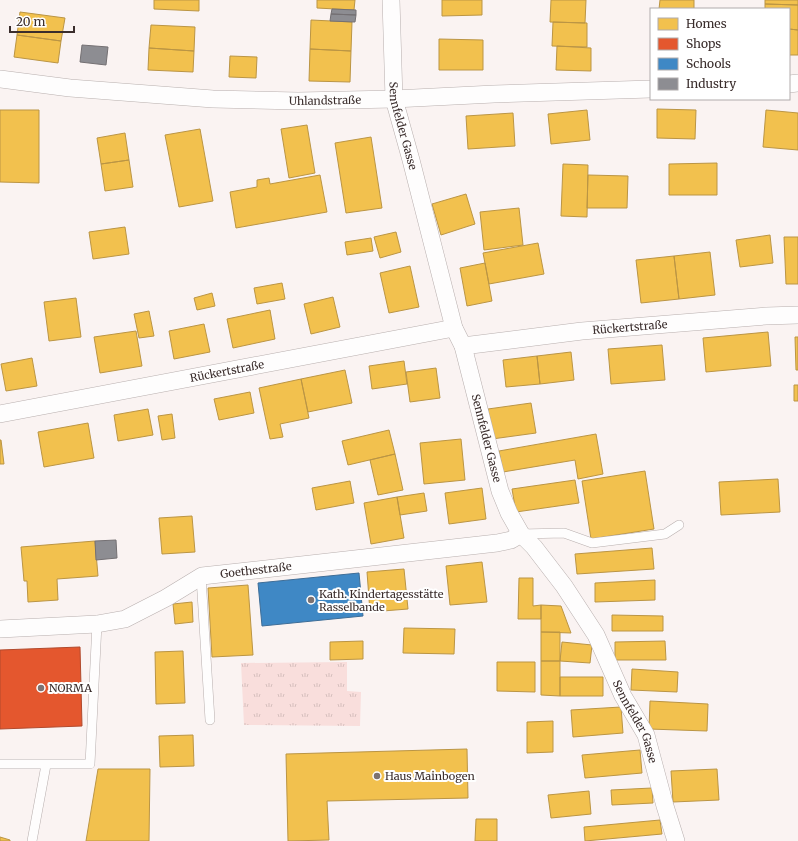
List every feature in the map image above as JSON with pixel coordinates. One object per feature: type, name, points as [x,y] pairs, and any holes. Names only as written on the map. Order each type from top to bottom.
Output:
[{"type":"street","name":"Sennfelder Gasse","points":[[391,0],[394,99],[454,328],[463,346],[500,491],[509,513],[521,534],[534,547],[564,586],[596,635],[623,696],[646,735],[676,841]]},
{"type":"street","name":"Uhlandstraße","points":[[0,80],[50,86],[213,99],[298,101],[394,99],[486,94],[650,89]]},
{"type":"street","name":"Rückertstraße","points":[[463,346],[582,331],[766,316],[798,315]]},
{"type":"street","name":"Rückertstraße","points":[[0,414],[454,328]]},
{"type":"street","name":"Goethestraße","points":[[0,629],[97,624],[125,619],[166,598],[201,577],[497,544],[511,540],[521,534]]},
{"type":"lane","points":[[521,534],[564,533],[592,543],[665,534],[679,525]]},
{"type":"lane","points":[[201,577],[210,720]]},
{"type":"lane","points":[[0,764],[90,764],[97,624]]},
{"type":"lane","points":[[32,841],[46,765]]},
{"type":"green space","points":[[347,662],[347,691],[361,692],[360,726],[244,725],[241,663]]},
{"type":"building: Homes","points":[[154,0],[199,0],[199,11],[154,9]]},
{"type":"building: Homes","points":[[317,0],[355,0],[354,10],[317,8]]},
{"type":"building: Homes","points":[[442,0],[482,0],[482,15],[442,16]]},
{"type":"building: Homes","points":[[551,0],[586,0],[585,23],[550,22]]},
{"type":"building: Homes","points":[[660,0],[694,0],[694,8],[659,8]]},
{"type":"building: Homes","points":[[765,0],[798,0],[798,5],[765,4]]},
{"type":"building: Homes","points":[[765,4],[798,5],[798,30],[790,29],[790,8],[765,8]]},
{"type":"building: Homes","points":[[20,12],[65,18],[61,41],[17,35]]},
{"type":"building: Homes","points":[[311,20],[352,22],[351,51],[310,49]]},
{"type":"building: Homes","points":[[553,22],[587,23],[587,47],[552,46]]},
{"type":"building: Homes","points":[[151,25],[195,27],[194,51],[149,48]]},
{"type":"building: Homes","points":[[790,29],[798,30],[798,55],[790,55]]},
{"type":"building: Homes","points":[[17,35],[61,41],[58,63],[14,57]]},
{"type":"building: Homes","points":[[439,39],[483,40],[483,70],[439,70]]},
{"type":"building: Homes","points":[[557,46],[591,48],[591,71],[556,70]]},
{"type":"building: Homes","points":[[149,48],[194,51],[193,72],[148,70]]},
{"type":"building: Homes","points":[[310,49],[351,51],[350,82],[309,81]]},
{"type":"building: Homes","points":[[230,56],[257,57],[256,78],[229,77]]},
{"type":"building: Homes","points":[[657,109],[696,110],[695,139],[657,138]]},
{"type":"building: Homes","points":[[0,110],[39,110],[39,183],[0,182]]},
{"type":"building: Homes","points":[[587,110],[590,140],[551,144],[548,114]]},
{"type":"building: Homes","points":[[766,110],[798,113],[798,150],[763,147]]},
{"type":"building: Homes","points":[[513,113],[515,146],[468,149],[466,116]]},
{"type":"building: Homes","points":[[307,125],[315,173],[289,178],[281,129]]},
{"type":"building: Homes","points":[[200,129],[213,201],[179,207],[165,135]]},
{"type":"building: Homes","points":[[125,133],[129,160],[101,164],[97,138]]},
{"type":"building: Homes","points":[[371,137],[382,208],[346,213],[335,143]]},
{"type":"building: Homes","points":[[129,160],[133,187],[105,191],[101,164]]},
{"type":"building: Homes","points":[[717,163],[717,195],[669,195],[669,164]]},
{"type":"building: Homes","points":[[563,164],[588,165],[587,217],[561,216]]},
{"type":"building: Homes","points":[[320,175],[327,212],[236,228],[230,192],[257,187],[257,180],[269,178],[270,184]]},
{"type":"building: Homes","points":[[588,175],[628,176],[627,208],[587,208]]},
{"type":"building: Homes","points":[[466,194],[475,224],[441,235],[432,204]]},
{"type":"building: Homes","points":[[519,208],[523,245],[484,250],[480,212]]},
{"type":"building: Homes","points":[[125,227],[129,254],[93,259],[89,232]]},
{"type":"building: Homes","points":[[396,232],[401,252],[380,258],[374,237]]},
{"type":"building: Homes","points":[[770,235],[773,263],[740,267],[736,240]]},
{"type":"building: Homes","points":[[784,237],[798,237],[798,284],[786,284]]},
{"type":"building: Homes","points":[[371,238],[373,251],[347,255],[345,242]]},
{"type":"building: Homes","points":[[538,243],[544,274],[489,284],[483,253]]},
{"type":"building: Homes","points":[[710,252],[715,295],[679,299],[674,256]]},
{"type":"building: Homes","points":[[674,256],[679,299],[641,303],[636,260]]},
{"type":"building: Homes","points":[[485,263],[492,301],[467,306],[460,268]]},
{"type":"building: Homes","points":[[410,266],[419,307],[389,313],[380,273]]},
{"type":"building: Homes","points":[[282,283],[285,299],[257,304],[254,288]]},
{"type":"building: Homes","points":[[212,293],[215,306],[197,310],[194,298]]},
{"type":"building: Homes","points":[[333,297],[340,327],[311,334],[304,304]]},
{"type":"building: Homes","points":[[76,298],[81,337],[49,341],[44,302]]},
{"type":"building: Homes","points":[[270,310],[275,339],[233,348],[227,319]]},
{"type":"building: Homes","points":[[149,311],[154,336],[139,338],[134,314]]},
{"type":"building: Homes","points":[[204,324],[210,352],[174,359],[169,331]]},
{"type":"building: Homes","points":[[136,331],[142,366],[100,373],[94,337]]},
{"type":"building: Homes","points":[[768,332],[771,366],[706,372],[703,338]]},
{"type":"building: Homes","points":[[795,337],[798,337],[798,370],[796,370]]},
{"type":"building: Homes","points":[[662,345],[665,380],[611,384],[608,349]]},
{"type":"building: Homes","points":[[571,352],[574,380],[540,384],[537,356]]},
{"type":"building: Homes","points":[[537,356],[540,384],[506,387],[503,360]]},
{"type":"building: Homes","points":[[32,358],[37,386],[6,391],[1,364]]},
{"type":"building: Homes","points":[[404,361],[407,384],[372,389],[369,366]]},
{"type":"building: Homes","points":[[436,368],[440,398],[410,402],[406,372]]},
{"type":"building: Homes","points":[[345,370],[352,403],[308,412],[301,379]]},
{"type":"building: Homes","points":[[301,379],[309,418],[280,424],[283,437],[270,439],[259,388]]},
{"type":"building: Homes","points":[[794,385],[798,385],[798,401],[794,401]]},
{"type":"building: Homes","points":[[250,392],[254,413],[219,420],[214,399]]},
{"type":"building: Homes","points":[[531,403],[536,433],[492,439],[488,409]]},
{"type":"building: Homes","points":[[148,409],[153,435],[118,441],[114,415]]},
{"type":"building: Homes","points":[[172,414],[175,438],[162,440],[158,416]]},
{"type":"building: Homes","points":[[88,423],[94,458],[44,467],[38,432]]},
{"type":"building: Homes","points":[[389,430],[395,454],[348,465],[342,441]]},
{"type":"building: Homes","points":[[596,434],[603,474],[578,479],[575,460],[503,472],[499,451]]},
{"type":"building: Homes","points":[[461,439],[465,480],[424,484],[420,443]]},
{"type":"building: Homes","points":[[1,440],[4,464],[0,464]]},
{"type":"building: Homes","points":[[395,454],[403,490],[378,495],[370,460]]},
{"type":"building: Homes","points":[[645,471],[654,529],[591,539],[582,481]]},
{"type":"building: Homes","points":[[778,479],[780,512],[721,515],[719,482]]},
{"type":"building: Homes","points":[[575,480],[579,503],[516,512],[512,489]]},
{"type":"building: Homes","points":[[350,481],[354,503],[316,510],[312,488]]},
{"type":"building: Homes","points":[[482,488],[486,519],[449,524],[445,493]]},
{"type":"building: Homes","points":[[424,493],[427,511],[400,515],[397,497]]},
{"type":"building: Homes","points":[[397,497],[404,538],[371,544],[364,503]]},
{"type":"building: Homes","points":[[192,516],[195,552],[162,554],[159,518]]},
{"type":"building: Homes","points":[[95,541],[98,576],[57,579],[58,600],[28,602],[27,581],[24,581],[21,547]]},
{"type":"building: Homes","points":[[652,548],[654,569],[577,574],[575,554]]},
{"type":"building: Homes","points":[[482,562],[487,602],[450,605],[446,566]]},
{"type":"building: Homes","points":[[404,569],[408,609],[370,612],[367,572]]},
{"type":"building: Homes","points":[[519,578],[533,578],[533,606],[541,605],[541,619],[518,619]]},
{"type":"building: Homes","points":[[655,580],[655,600],[595,602],[595,583]]},
{"type":"building: Homes","points":[[248,585],[253,655],[212,657],[208,588]]},
{"type":"building: Homes","points":[[192,602],[193,622],[175,624],[173,604]]},
{"type":"building: Homes","points":[[541,605],[561,606],[571,633],[541,632]]},
{"type":"building: Homes","points":[[612,615],[663,616],[663,631],[612,631]]},
{"type":"building: Homes","points":[[404,628],[455,629],[454,654],[403,653]]},
{"type":"building: Homes","points":[[541,632],[560,632],[560,661],[541,661]]},
{"type":"building: Homes","points":[[363,641],[363,659],[330,660],[330,642]]},
{"type":"building: Homes","points":[[665,641],[666,660],[615,660],[615,642]]},
{"type":"building: Homes","points":[[562,642],[592,645],[590,663],[560,661]]},
{"type":"building: Homes","points":[[183,651],[185,703],[156,704],[155,652]]},
{"type":"building: Homes","points":[[541,661],[560,661],[560,696],[541,695]]},
{"type":"building: Homes","points":[[497,662],[535,662],[535,692],[497,691]]},
{"type":"building: Homes","points":[[632,669],[678,672],[677,692],[631,690]]},
{"type":"building: Homes","points":[[560,677],[603,677],[603,696],[560,696]]},
{"type":"building: Homes","points":[[650,701],[708,704],[707,731],[649,729]]},
{"type":"building: Homes","points":[[621,707],[623,733],[573,737],[571,710]]},
{"type":"building: Homes","points":[[553,721],[553,752],[527,753],[527,722]]},
{"type":"building: Homes","points":[[193,735],[194,766],[160,767],[159,736]]},
{"type":"building: Homes","name":"Haus Mainbogen","points":[[467,749],[468,798],[327,801],[329,840],[288,841],[286,754]]},
{"type":"building: Homes","points":[[640,750],[642,773],[585,778],[582,755]]},
{"type":"building: Homes","points":[[98,769],[150,769],[149,841],[86,841]]},
{"type":"building: Homes","points":[[717,769],[719,800],[673,802],[671,771]]},
{"type":"building: Homes","points":[[652,788],[653,803],[612,805],[611,790]]},
{"type":"building: Homes","points":[[589,791],[591,814],[551,818],[548,795]]},
{"type":"building: Homes","points":[[476,819],[497,819],[497,841],[475,841]]},
{"type":"building: Homes","points":[[660,820],[662,834],[585,841],[584,827]]},
{"type":"building: Homes","points":[[0,837],[10,840],[10,841],[0,841]]},
{"type":"building: Shops","name":"NORMA","points":[[80,647],[82,726],[0,729],[0,650]]},
{"type":"building: Schools","name":"Kath. Kindertagesstätte Rasselbande","points":[[359,573],[363,616],[262,626],[258,583]]},
{"type":"building: Industry","points":[[332,9],[356,10],[356,15],[331,14]]},
{"type":"building: Industry","points":[[331,14],[356,15],[355,22],[330,21]]},
{"type":"building: Industry","points":[[82,45],[108,47],[106,65],[80,62]]},
{"type":"building: Industry","points":[[116,540],[117,558],[96,560],[95,541]]},
{"type":"place","name":"Kath. Kindertagesstätte Rasselbande","points":[[311,600]]},
{"type":"place","name":"NORMA","points":[[41,688]]},
{"type":"place","name":"Haus Mainbogen","points":[[377,776]]}]
